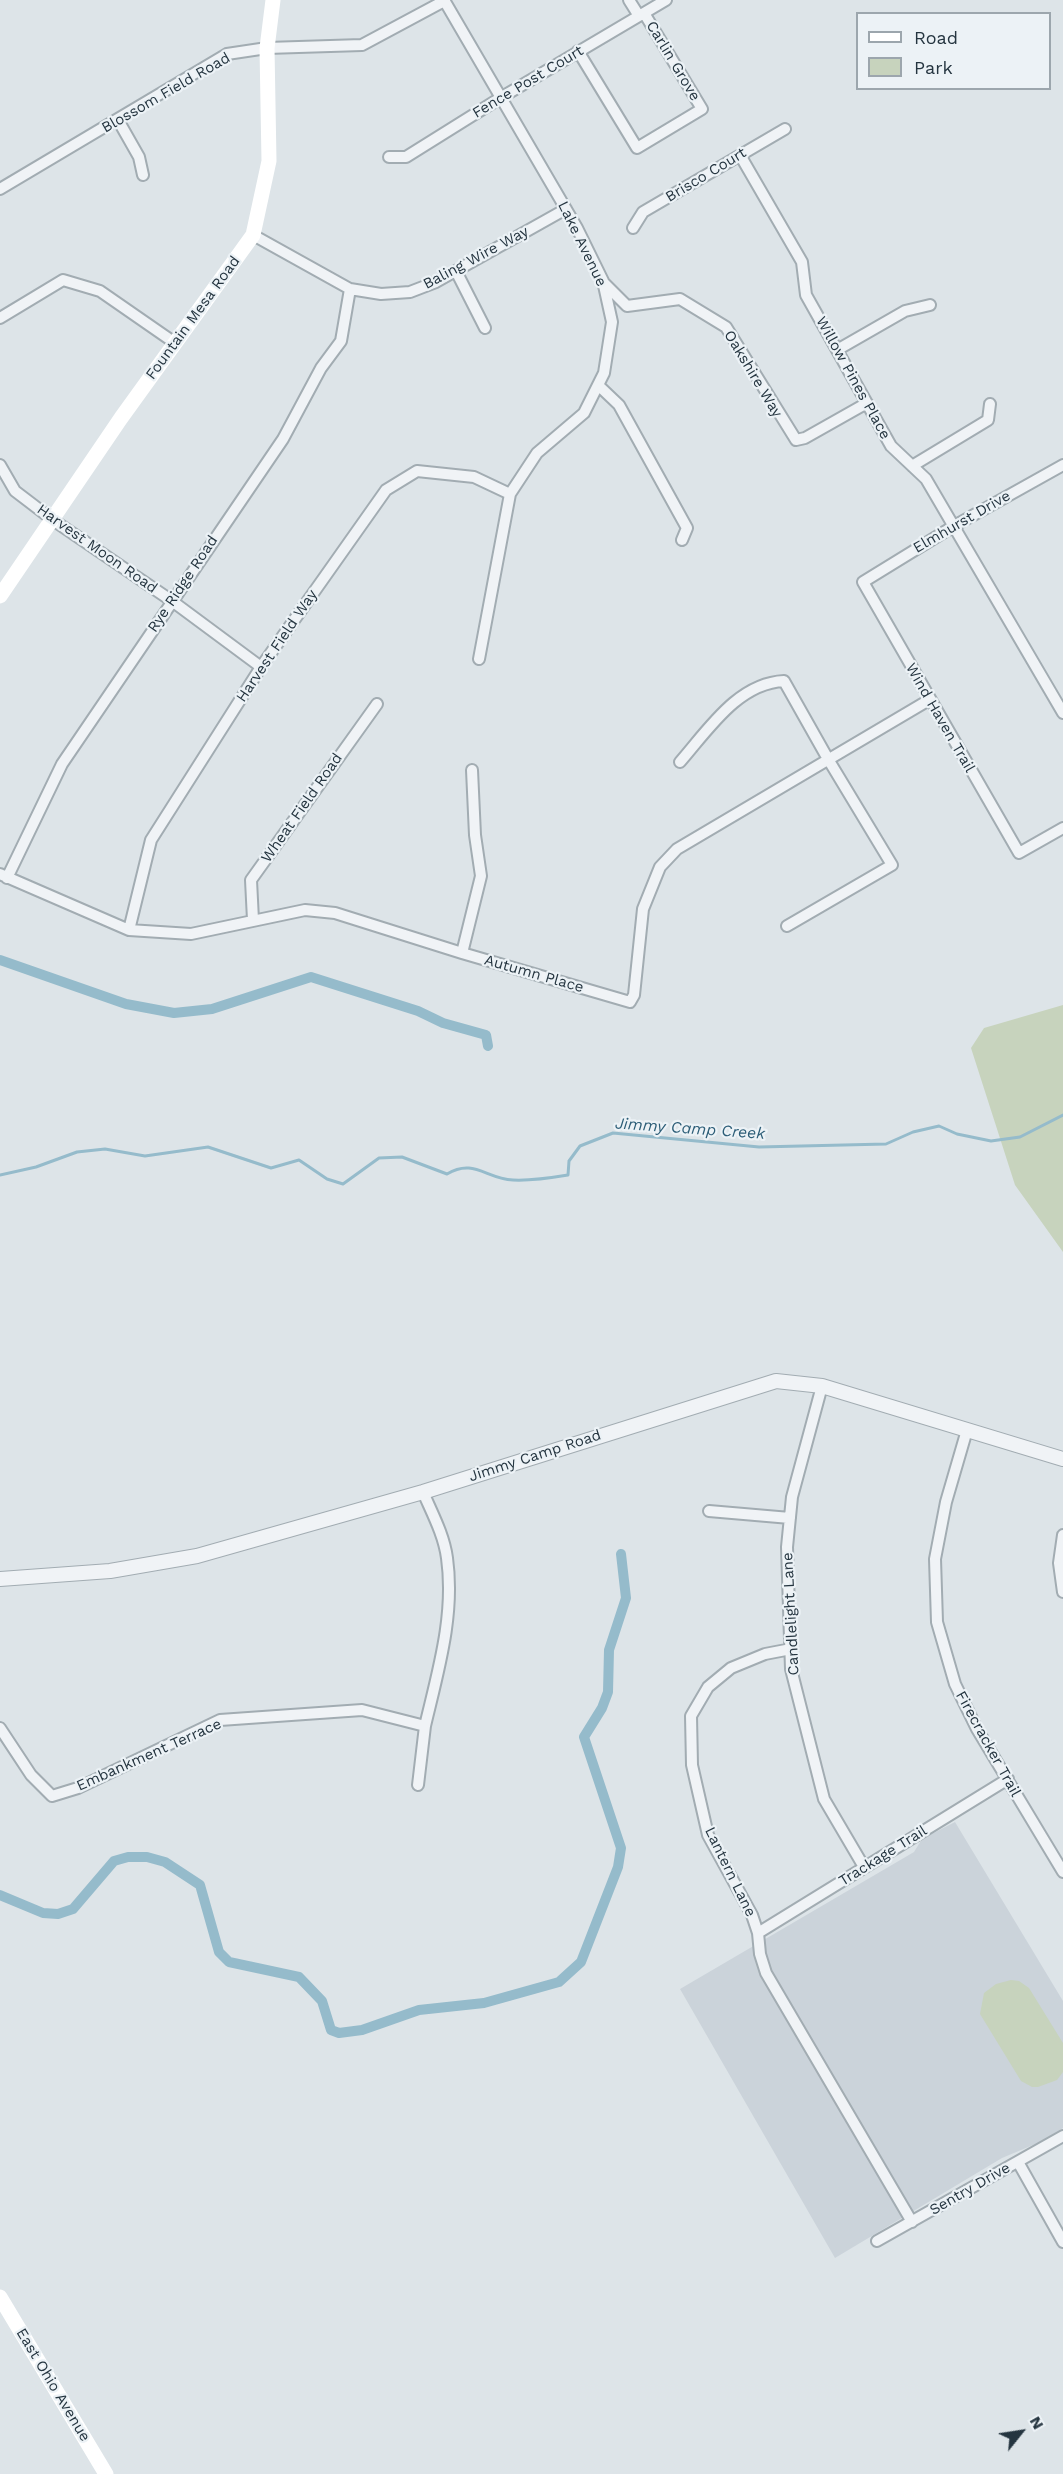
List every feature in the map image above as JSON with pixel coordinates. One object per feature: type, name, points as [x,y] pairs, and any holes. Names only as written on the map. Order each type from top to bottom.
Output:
[{"type":"main road","name":"Fountain Mesa Road","points":[[0,596],[175,343],[253,235],[269,161],[267,48],[273,0]]},
{"type":"main road","name":"East Ohio Avenue","points":[[0,2297],[106,2474]]},
{"type":"street","name":"Blossom Field Road","points":[[0,189],[227,54],[267,48],[362,45],[444,0]]},
{"type":"street","name":"Lake Avenue","points":[[444,0],[566,210],[603,281],[612,322],[604,373],[584,413],[537,453],[510,494],[479,660]]},
{"type":"street","name":"Carlin Grove","points":[[578,51],[637,148],[702,109],[641,14],[629,0]]},
{"type":"street","name":"Fence Post Court","points":[[389,157],[406,157],[578,51],[666,0]]},
{"type":"street","points":[[118,120],[139,157],[143,175]]},
{"type":"street","name":"Brisco Court","points":[[633,228],[643,212],[785,129]]},
{"type":"street","name":"Willow Pines Place","points":[[740,155],[802,262],[806,295],[891,446],[926,479],[1063,713]]},
{"type":"street","name":"Baling Wire Way","points":[[253,235],[350,289],[381,294],[410,292],[456,271],[566,210]]},
{"type":"street","points":[[456,271],[485,328]]},
{"type":"street","points":[[0,318],[63,280],[100,291],[175,343]]},
{"type":"street","name":"Oakshire Way","points":[[603,281],[627,306],[680,298],[726,327],[795,440],[805,438],[867,403]]},
{"type":"street","name":"Rye Ridge Road","points":[[4,876],[62,764],[283,439],[321,369],[341,341],[350,289]]},
{"type":"street","points":[[837,350],[905,311],[930,305]]},
{"type":"street","points":[[598,385],[619,405],[687,528],[682,540]]},
{"type":"street","points":[[912,466],[988,420],[990,404]]},
{"type":"street","name":"Harvest Moon Road","points":[[0,465],[15,491],[53,520],[172,601],[261,667]]},
{"type":"street","name":"Elmhurst Drive","points":[[863,582],[954,526],[1063,465]]},
{"type":"street","name":"Harvest Field Way","points":[[129,930],[151,840],[261,667],[386,490],[417,471],[474,477],[510,494]]},
{"type":"street","name":"Wind Haven Trail","points":[[863,582],[1019,853],[1063,828]]},
{"type":"street","points":[[680,762],[730,705],[768,681],[784,681],[892,865],[787,926]]},
{"type":"street","name":"Autumn Place","points":[[4,876],[129,930],[191,934],[305,910],[335,913],[630,1002],[634,995],[642,909],[660,867],[677,849],[929,700]]},
{"type":"street","name":"Wheat Field Road","points":[[253,920],[251,880],[376,704]]},
{"type":"street","points":[[462,953],[481,876],[475,835],[472,770]]},
{"type":"street","name":"Jimmy Camp Road","points":[[0,1579],[110,1571],[197,1556],[423,1492],[776,1381],[822,1386],[1063,1459]]},
{"type":"street","name":"Candlelight Lane","points":[[822,1386],[792,1497],[787,1547],[792,1669],[824,1799],[864,1867]]},
{"type":"street","name":"Firecracker Trail","points":[[967,1430],[946,1502],[934,1559],[937,1622],[955,1684],[977,1729],[1063,1872]]},
{"type":"street","points":[[418,1785],[425,1726],[448,1625],[447,1558],[442,1537],[423,1492]]},
{"type":"street","points":[[709,1511],[790,1518]]},
{"type":"street","points":[[1063,1535],[1061,1563],[1063,1592]]},
{"type":"street","name":"Lantern Lane","points":[[791,1649],[765,1654],[731,1668],[708,1687],[691,1716],[692,1765],[708,1835],[752,1915],[766,1973],[912,2222]]},
{"type":"street","name":"Embankment Terrace","points":[[0,1728],[31,1775],[52,1796],[78,1788],[220,1720],[362,1710],[425,1726]]},
{"type":"street","name":"Trackage Trail","points":[[758,1933],[1008,1779]]},
{"type":"street","name":"Sentry Drive","points":[[877,2241],[1063,2136]]},
{"type":"street","points":[[1018,2162],[1063,2242]]},
{"type":"shaded area","points":[[955,1822],[1063,2001],[1063,2128],[1040,2142],[1002,2158],[835,2258],[680,1989],[914,1852],[922,1839]]},
{"type":"green space","points":[[1063,1005],[1063,1252],[1015,1185],[971,1048],[984,1028]]},
{"type":"green space","points":[[1011,1980],[1019,1981],[1029,1988],[1063,2043],[1063,2072],[1057,2080],[1038,2087],[1032,2087],[1021,2081],[980,2014],[984,1993],[996,1984]]},
{"type":"waterway","points":[[0,960],[126,1004],[174,1013],[212,1009],[311,977],[418,1011],[443,1023],[486,1035],[488,1046]]},
{"type":"waterway","name":"Jimmy Camp Creek","points":[[0,1175],[36,1167],[77,1152],[105,1149],[145,1156],[208,1147],[271,1168],[299,1160],[327,1179],[343,1184],[379,1158],[402,1157],[447,1174],[465,1168],[504,1179],[527,1180],[568,1175],[569,1161],[580,1146],[613,1133],[759,1147],[886,1144],[913,1132],[939,1126],[957,1134],[991,1141],[1020,1137],[1063,1115]]},
{"type":"waterway","points":[[0,1895],[43,1913],[58,1914],[73,1909],[114,1861],[128,1857],[147,1857],[165,1862],[200,1885],[219,1952],[229,1962],[299,1977],[322,2001],[331,2030],[339,2033],[362,2030],[419,2010],[484,2003],[559,1982],[581,1962],[618,1867],[621,1848],[584,1737],[602,1708],[608,1692],[609,1650],[626,1598],[621,1554]]}]
